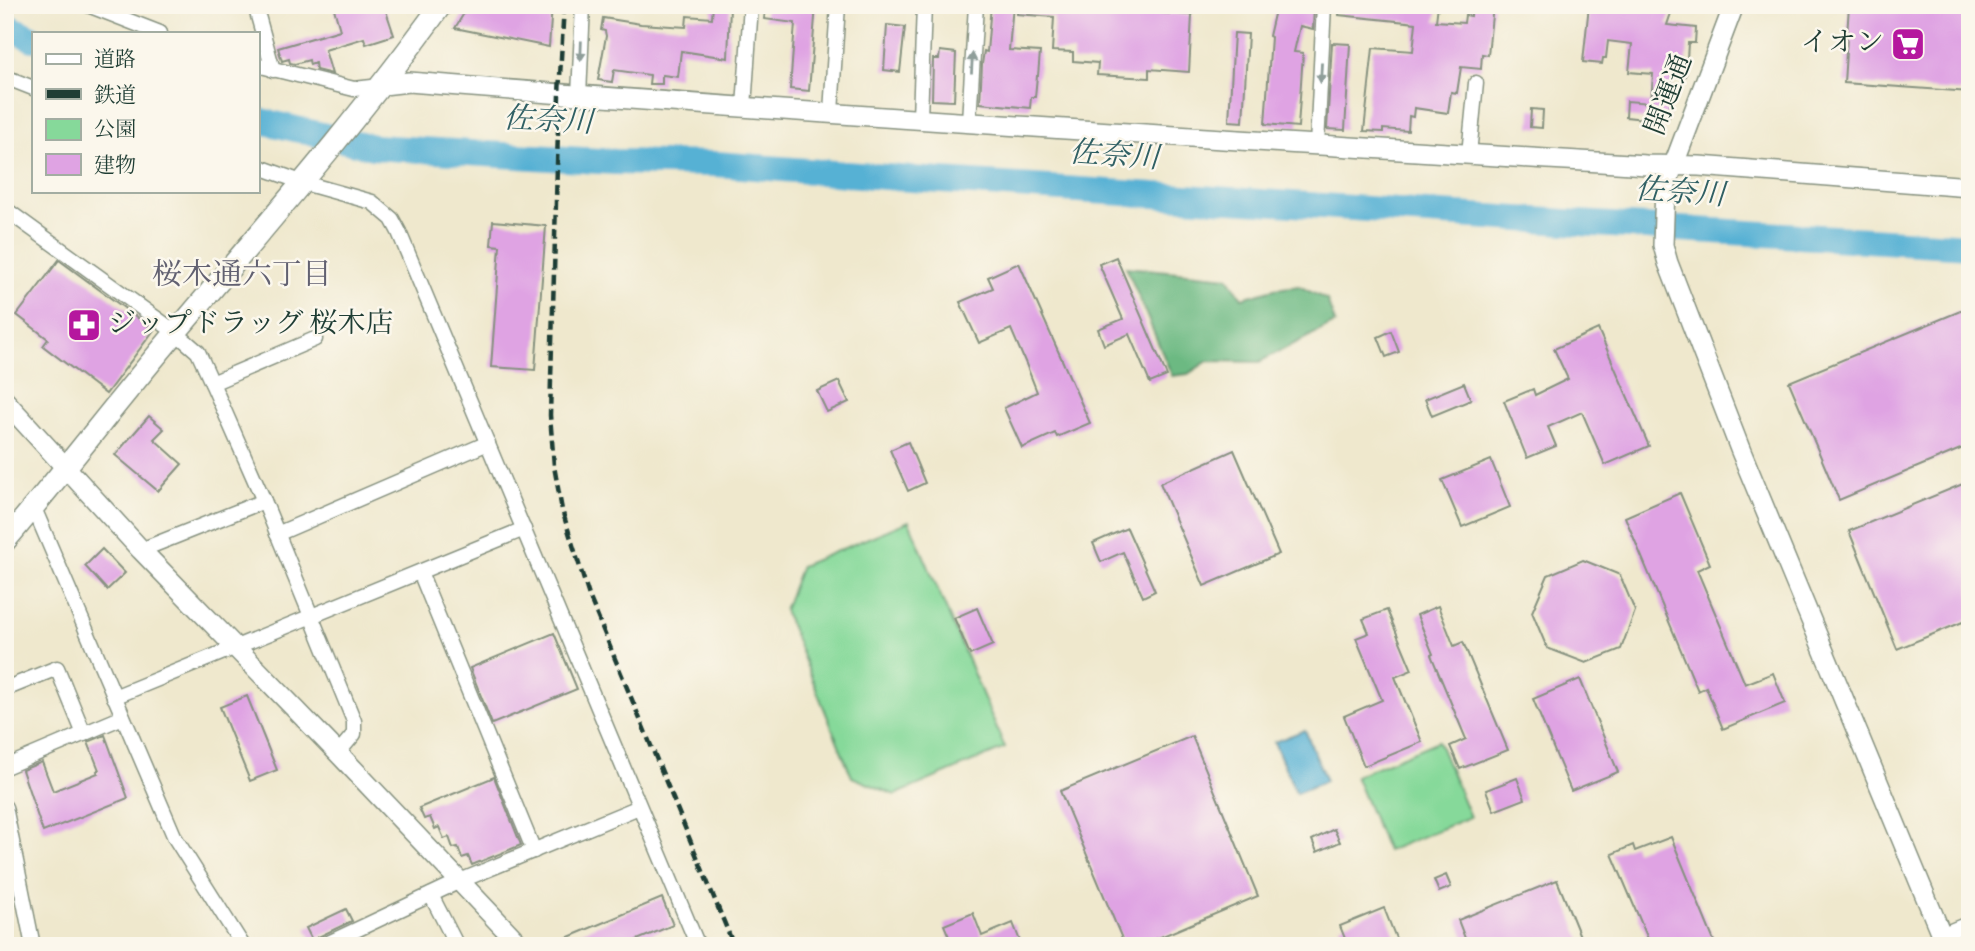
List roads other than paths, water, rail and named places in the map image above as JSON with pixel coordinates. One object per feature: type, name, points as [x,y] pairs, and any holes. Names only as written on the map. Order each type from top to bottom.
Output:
[{"type":"main road","points":[[5,541],[175,332],[304,183],[383,85],[441,5]]},
{"type":"street","points":[[88,5],[157,32]]},
{"type":"street","points":[[255,5],[273,70]]},
{"type":"street","points":[[579,96],[583,5]]},
{"type":"street","points":[[744,107],[751,5]]},
{"type":"street","points":[[831,111],[838,5]]},
{"type":"street","points":[[920,118],[924,5]]},
{"type":"street","points":[[969,121],[975,5]]},
{"type":"street","points":[[1317,145],[1324,5]]},
{"type":"street","name":"開運通","points":[[1734,5],[1663,198],[1664,245],[1668,263],[1740,449],[1943,940]]},
{"type":"street","points":[[259,66],[354,89],[409,82],[579,96],[1970,187]]},
{"type":"street","points":[[5,77],[32,88]]},
{"type":"street","points":[[1469,154],[1476,83]]},
{"type":"street","points":[[259,167],[304,183],[372,202],[392,219],[400,232],[698,946]]},
{"type":"street","points":[[5,209],[175,332],[198,352],[264,501],[354,721],[354,734],[338,753]]},
{"type":"street","points":[[212,383],[316,339]]},
{"type":"street","points":[[5,401],[141,550],[521,946]]},
{"type":"street","points":[[277,534],[488,443]]},
{"type":"street","points":[[141,550],[264,501]]},
{"type":"street","points":[[34,508],[176,838],[243,946]]},
{"type":"street","points":[[114,696],[524,529]]},
{"type":"street","points":[[420,572],[534,851]]},
{"type":"street","points":[[5,690],[57,668],[84,734]]},
{"type":"street","points":[[5,767],[122,717]]},
{"type":"street","points":[[5,807],[33,946]]},
{"type":"street","points":[[322,946],[460,881],[639,807]]},
{"type":"street","points":[[431,895],[457,946]]},
{"type":"street","points":[[1943,940],[1970,923]]},
{"type":"water","points":[[1305,730],[1326,781],[1296,793],[1274,742]]},
{"type":"waterway","name":"佐奈川","points":[[5,25],[32,38]]},
{"type":"waterway","name":"佐奈川","points":[[259,120],[373,147],[616,162],[716,164],[1595,224],[1970,246]]},
{"type":"railway","points":[[564,5],[550,415],[554,466],[562,510],[589,596],[734,946]]},
{"type":"place","name":"イオン","points":[[1908,44]]},
{"type":"place","name":"ジップドラッグ 桜木店","points":[[84,325]]},
{"type":"district","name":"桜木通六丁目","points":[[242,276]]}]
